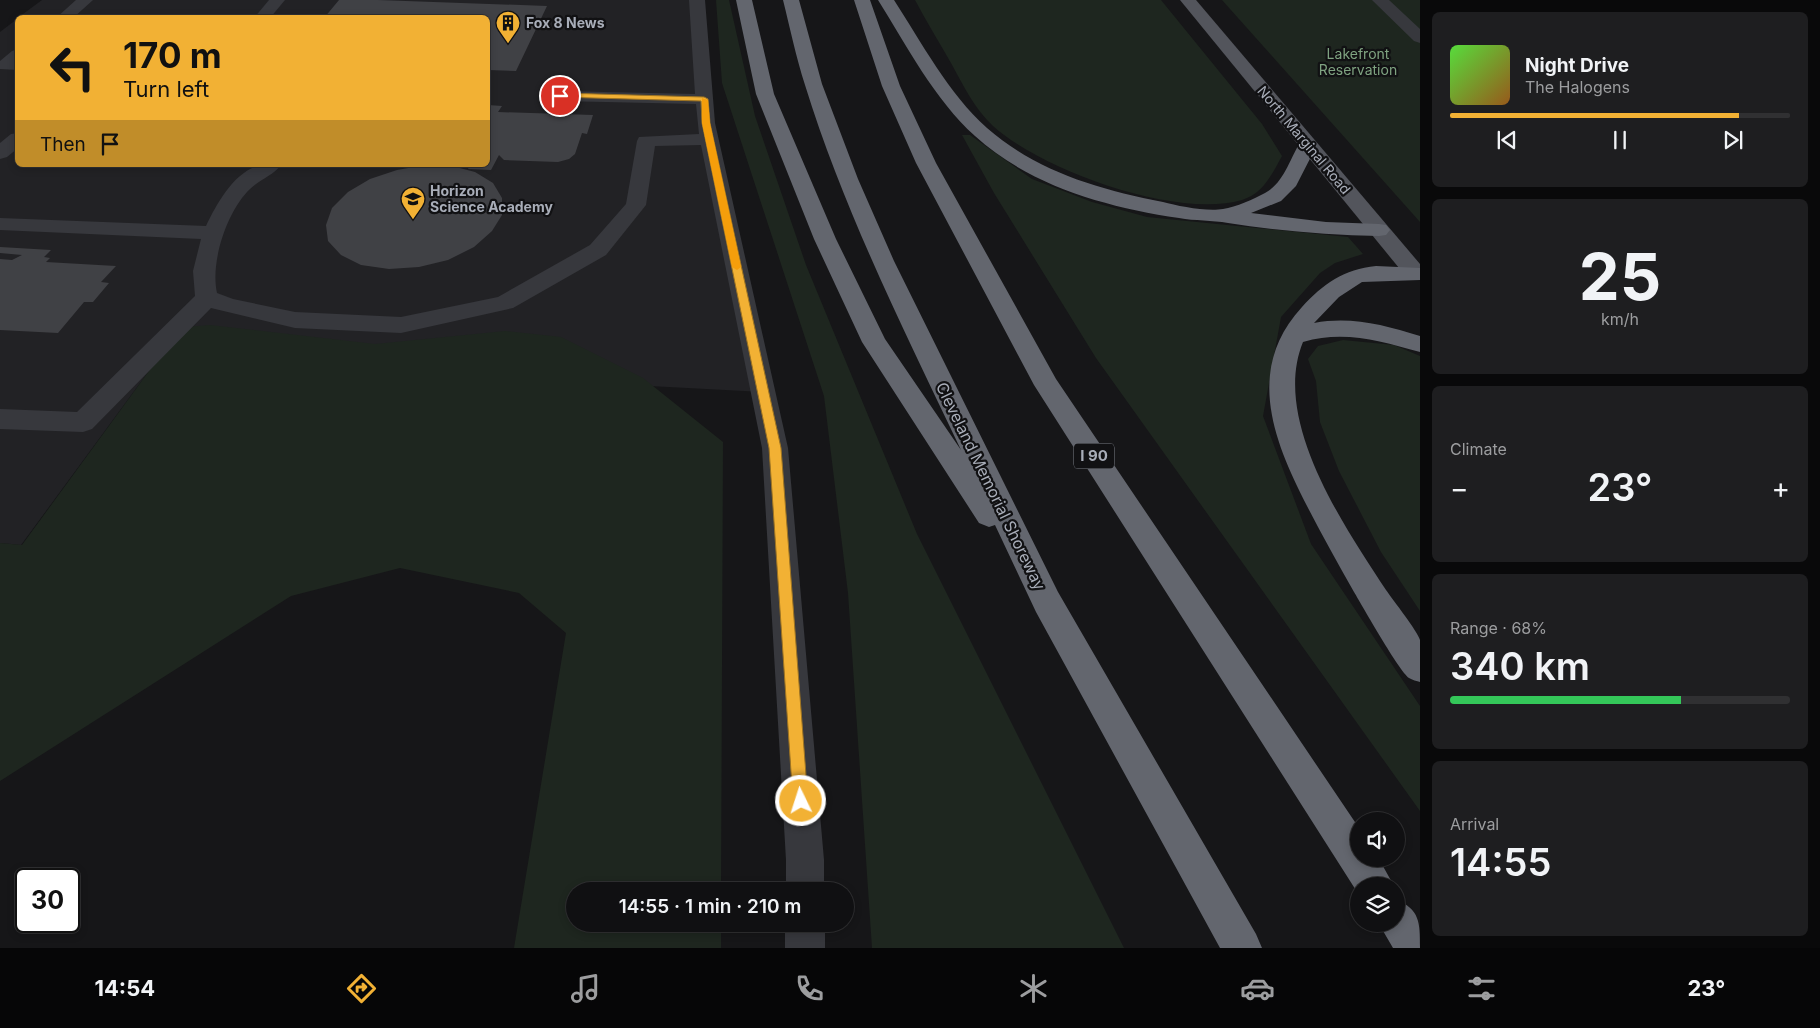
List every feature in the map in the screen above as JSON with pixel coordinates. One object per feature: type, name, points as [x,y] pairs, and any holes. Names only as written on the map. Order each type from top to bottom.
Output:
[{"type":"highway","points":[[744,0],[765,94],[825,239],[874,342],[1047,602]]},
{"type":"highway","name":"Cleveland Memorial Shoreway","points":[[791,0],[813,84],[852,188],[883,261],[1047,602],[1242,948]]},
{"type":"highway","name":"I 90","points":[[862,0],[891,86],[926,163],[1047,385],[1369,877]]},
{"type":"highway","points":[[886,0],[949,97],[980,132],[1004,150],[1037,170],[1102,196],[1179,212],[1326,228],[1379,230]]},
{"type":"highway","points":[[1224,216],[1274,197],[1289,182],[1308,146]]},
{"type":"highway","points":[[1418,277],[1363,274],[1347,281],[1324,298],[1292,337],[1283,367],[1282,409],[1300,465],[1346,553],[1420,667]]},
{"type":"highway","points":[[1292,337],[1318,328],[1340,326],[1376,331],[1420,344]]},
{"type":"highway","points":[[1405,932],[1416,948]]},
{"type":"main road","name":"North Marginal Road","points":[[1188,0],[1418,277]]},
{"type":"street","points":[[67,15],[85,0]]},
{"type":"street","points":[[264,15],[277,0]]},
{"type":"street","points":[[697,0],[704,99],[709,139],[775,448],[805,882]]},
{"type":"street","points":[[1380,0],[1420,38]]},
{"type":"street","points":[[15,56],[5,64],[15,65]]},
{"type":"street","points":[[560,96],[704,99]]},
{"type":"street","points":[[268,167],[241,187],[212,233],[202,286],[207,298],[228,306],[295,320],[401,325],[505,303],[598,250],[636,205],[646,141],[709,139]]},
{"type":"street","points":[[0,153],[15,140]]},
{"type":"street","points":[[0,224],[212,233]]},
{"type":"street","points":[[0,419],[82,422],[207,298]]},
{"type":"street","points":[[805,932],[806,948]]},
{"type":"shaded area","points":[[42,0],[697,0],[706,123],[763,392],[157,360],[21,545],[0,543],[0,32],[15,21],[15,167],[490,167],[490,15],[22,15]]},
{"type":"green space","points":[[716,0],[729,0],[755,116],[806,265],[917,534],[1124,948],[872,948],[848,593],[824,396],[722,83]]},
{"type":"green space","points":[[915,0],[1161,0],[1262,124],[1282,156],[1266,182],[1256,193],[1242,200],[1214,204],[1182,203],[1147,197],[1111,187],[1076,174],[1015,143],[986,119],[969,96]]},
{"type":"green space","name":"Lakefront Reservation","points":[[1222,0],[1420,0],[1420,222]]},
{"type":"green space","points":[[962,135],[970,135],[1032,179],[1092,202],[1147,217],[1348,237],[1363,254],[1335,263],[1320,273],[1281,317],[1263,416],[1311,544],[1420,706],[1420,811],[1096,358],[994,193]]},
{"type":"green space","points":[[210,325],[375,344],[505,331],[561,337],[643,378],[723,442],[721,882],[566,882],[566,932],[721,932],[721,948],[514,948],[566,633],[519,593],[400,568],[291,596],[0,781],[0,543],[22,545],[157,360],[186,327]]},
{"type":"green space","points":[[1343,340],[1394,345],[1420,356],[1420,611],[1381,552],[1339,471],[1320,422],[1316,381],[1308,359],[1318,346]]},
{"type":"building","name":"Fox 8 News","points":[[339,0],[547,6],[516,71],[490,70],[490,15],[326,15]]},
{"type":"building","points":[[490,105],[502,106],[498,112],[593,115],[587,134],[582,133],[575,154],[569,159],[558,162],[504,160],[499,155],[491,170],[468,169],[469,167],[490,167]]},
{"type":"building","name":"Horizon Science Academy","points":[[414,167],[456,167],[475,172],[493,183],[502,198],[502,215],[492,231],[474,247],[448,260],[419,267],[389,269],[361,265],[341,255],[328,241],[326,225],[332,208],[348,192],[370,179],[397,170]]},
{"type":"building","points":[[0,247],[51,250],[44,257],[50,258],[46,262],[116,266],[101,282],[109,283],[93,302],[84,302],[58,333],[0,330],[0,259],[12,260],[22,255],[0,253]]},
{"type":"slow traffic","points":[[704,100],[706,123],[737,267]]},
{"type":"place","name":"Fox 8 News","points":[[508,44]]},
{"type":"place","name":"Horizon Science Academy","points":[[413,220]]},
{"type":"route","points":[[560,96],[704,99],[706,123],[775,448],[801,801]]}]
